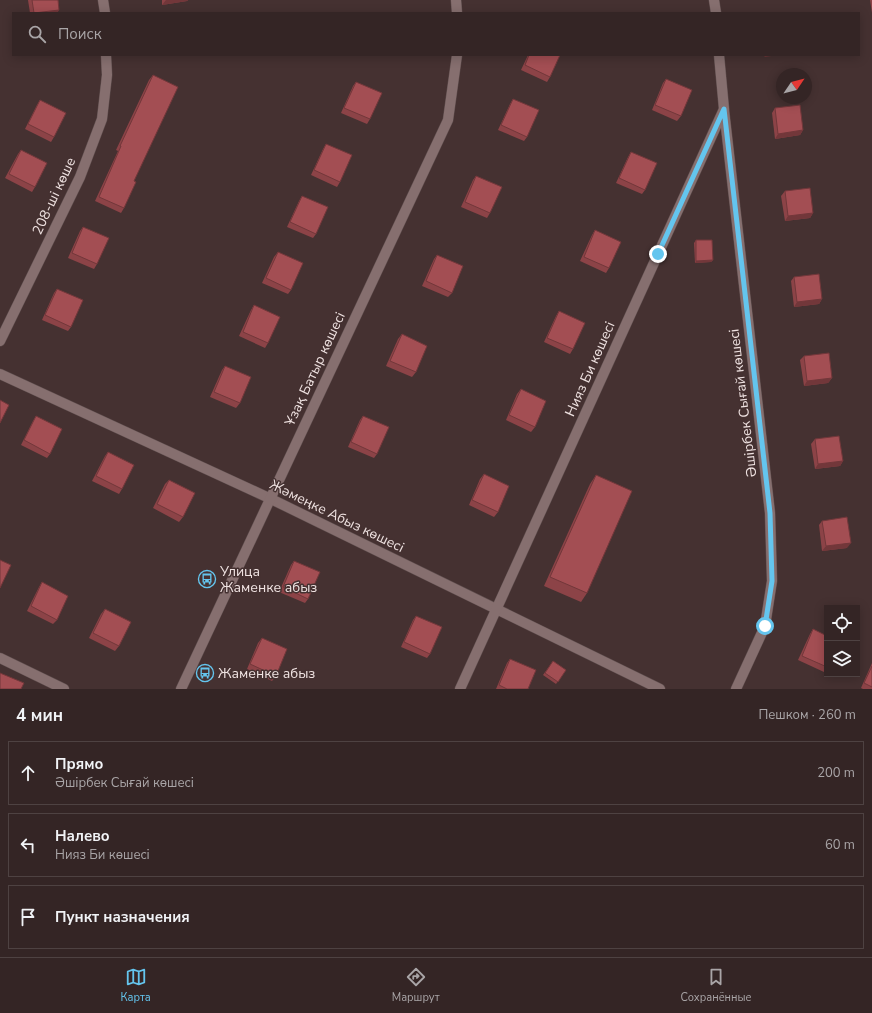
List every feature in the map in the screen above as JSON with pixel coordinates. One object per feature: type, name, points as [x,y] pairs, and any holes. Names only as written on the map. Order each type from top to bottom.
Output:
[{"type":"street","points":[[103,0],[105,12]]},
{"type":"street","points":[[456,0],[457,12]]},
{"type":"street","points":[[714,0],[716,12]]},
{"type":"street","name":"208-ші көше","points":[[0,342],[86,162],[102,119],[107,75],[106,56]]},
{"type":"street","name":"Ұзақ Батыр көшесі","points":[[181,689],[269,498],[448,120],[457,56]]},
{"type":"street","name":"Нияз Би көшесі","points":[[460,689],[724,109],[719,56]]},
{"type":"street","name":"Әшірбек Сығай көшесі","points":[[724,109],[770,513],[772,581],[765,626],[736,689]]},
{"type":"street","name":"Жәмеңке Абыз көшесі","points":[[0,374],[269,498],[660,689]]},
{"type":"street","points":[[0,658],[64,689]]},
{"type":"building","points":[[32,0],[58,0],[59,10],[34,12]]},
{"type":"building","points":[[529,56],[560,56],[550,77],[525,65]]},
{"type":"building","points":[[153,75],[178,87],[134,181],[136,182],[124,208],[99,197],[120,146]]},
{"type":"building","points":[[666,79],[692,90],[681,116],[655,105]]},
{"type":"building","points":[[356,82],[382,93],[370,119],[344,108]]},
{"type":"building","points":[[513,99],[539,110],[527,137],[501,125]]},
{"type":"building","points":[[40,100],[66,113],[54,137],[28,124]]},
{"type":"building","points":[[800,105],[803,130],[778,134],[775,108]]},
{"type":"building","points":[[326,144],[352,155],[340,182],[314,170]]},
{"type":"building","points":[[21,150],[47,163],[35,187],[9,174]]},
{"type":"building","points":[[631,152],[657,163],[645,190],[619,178]]},
{"type":"building","points":[[476,176],[502,187],[490,213],[465,202]]},
{"type":"building","points":[[810,188],[813,213],[788,216],[785,191]]},
{"type":"building","points":[[302,196],[328,207],[316,234],[290,222]]},
{"type":"building","points":[[83,227],[109,238],[97,264],[72,253]]},
{"type":"building","points":[[595,230],[621,242],[609,268],[584,257]]},
{"type":"building","points":[[696,240],[712,240],[713,260],[696,261]]},
{"type":"building","points":[[278,252],[303,263],[291,290],[266,278]]},
{"type":"building","points":[[437,255],[463,266],[452,293],[426,281]]},
{"type":"building","points":[[819,274],[822,299],[797,302],[794,277]]},
{"type":"building","points":[[57,289],[83,300],[71,327],[45,315]]},
{"type":"building","points":[[254,305],[280,317],[268,343],[243,332]]},
{"type":"building","points":[[559,311],[585,323],[573,349],[547,338]]},
{"type":"building","points":[[402,334],[427,346],[416,372],[390,361]]},
{"type":"building","points":[[829,353],[832,378],[807,381],[804,356]]},
{"type":"building","points":[[225,366],[251,377],[240,403],[214,392]]},
{"type":"building","points":[[521,389],[546,401],[535,427],[509,415]]},
{"type":"building","points":[[0,400],[9,405],[0,423]]},
{"type":"building","points":[[36,416],[62,429],[50,454],[24,440]]},
{"type":"building","points":[[363,416],[389,427],[377,454],[351,442]]},
{"type":"building","points":[[839,436],[843,461],[818,464],[815,439]]},
{"type":"building","points":[[108,452],[134,465],[122,489],[96,476]]},
{"type":"building","points":[[484,474],[509,486],[498,512],[472,500]]},
{"type":"building","points":[[596,475],[632,491],[587,593],[550,577]]},
{"type":"building","points":[[169,480],[195,493],[183,517],[157,504]]},
{"type":"building","points":[[847,517],[851,543],[826,546],[822,521]]},
{"type":"building","points":[[0,560],[11,565],[0,588]]},
{"type":"building","points":[[294,561],[320,572],[308,599],[283,587]]},
{"type":"building","points":[[42,582],[68,596],[57,620],[31,606]]},
{"type":"building","points":[[105,609],[131,622],[119,646],[93,633]]},
{"type":"building","points":[[416,616],[442,627],[430,654],[404,642]]},
{"type":"building","points":[[813,629],[824,634],[824,666],[802,656]]},
{"type":"building","points":[[262,638],[287,649],[276,676],[250,664]]},
{"type":"building","points":[[510,659],[536,670],[528,689],[507,689],[499,685]]},
{"type":"building","points":[[553,661],[566,670],[558,682],[545,673]]},
{"type":"building","points":[[872,666],[872,687],[864,683]]},
{"type":"building","points":[[0,673],[24,683],[21,689],[0,689]]},
{"type":"place","name":"Улица Жаменке абыз","points":[[207,579]]},
{"type":"place","name":"Жаменке абыз","points":[[205,673]]},
{"type":"route","points":[[658,254],[724,109],[770,513],[772,581],[765,626]]}]
